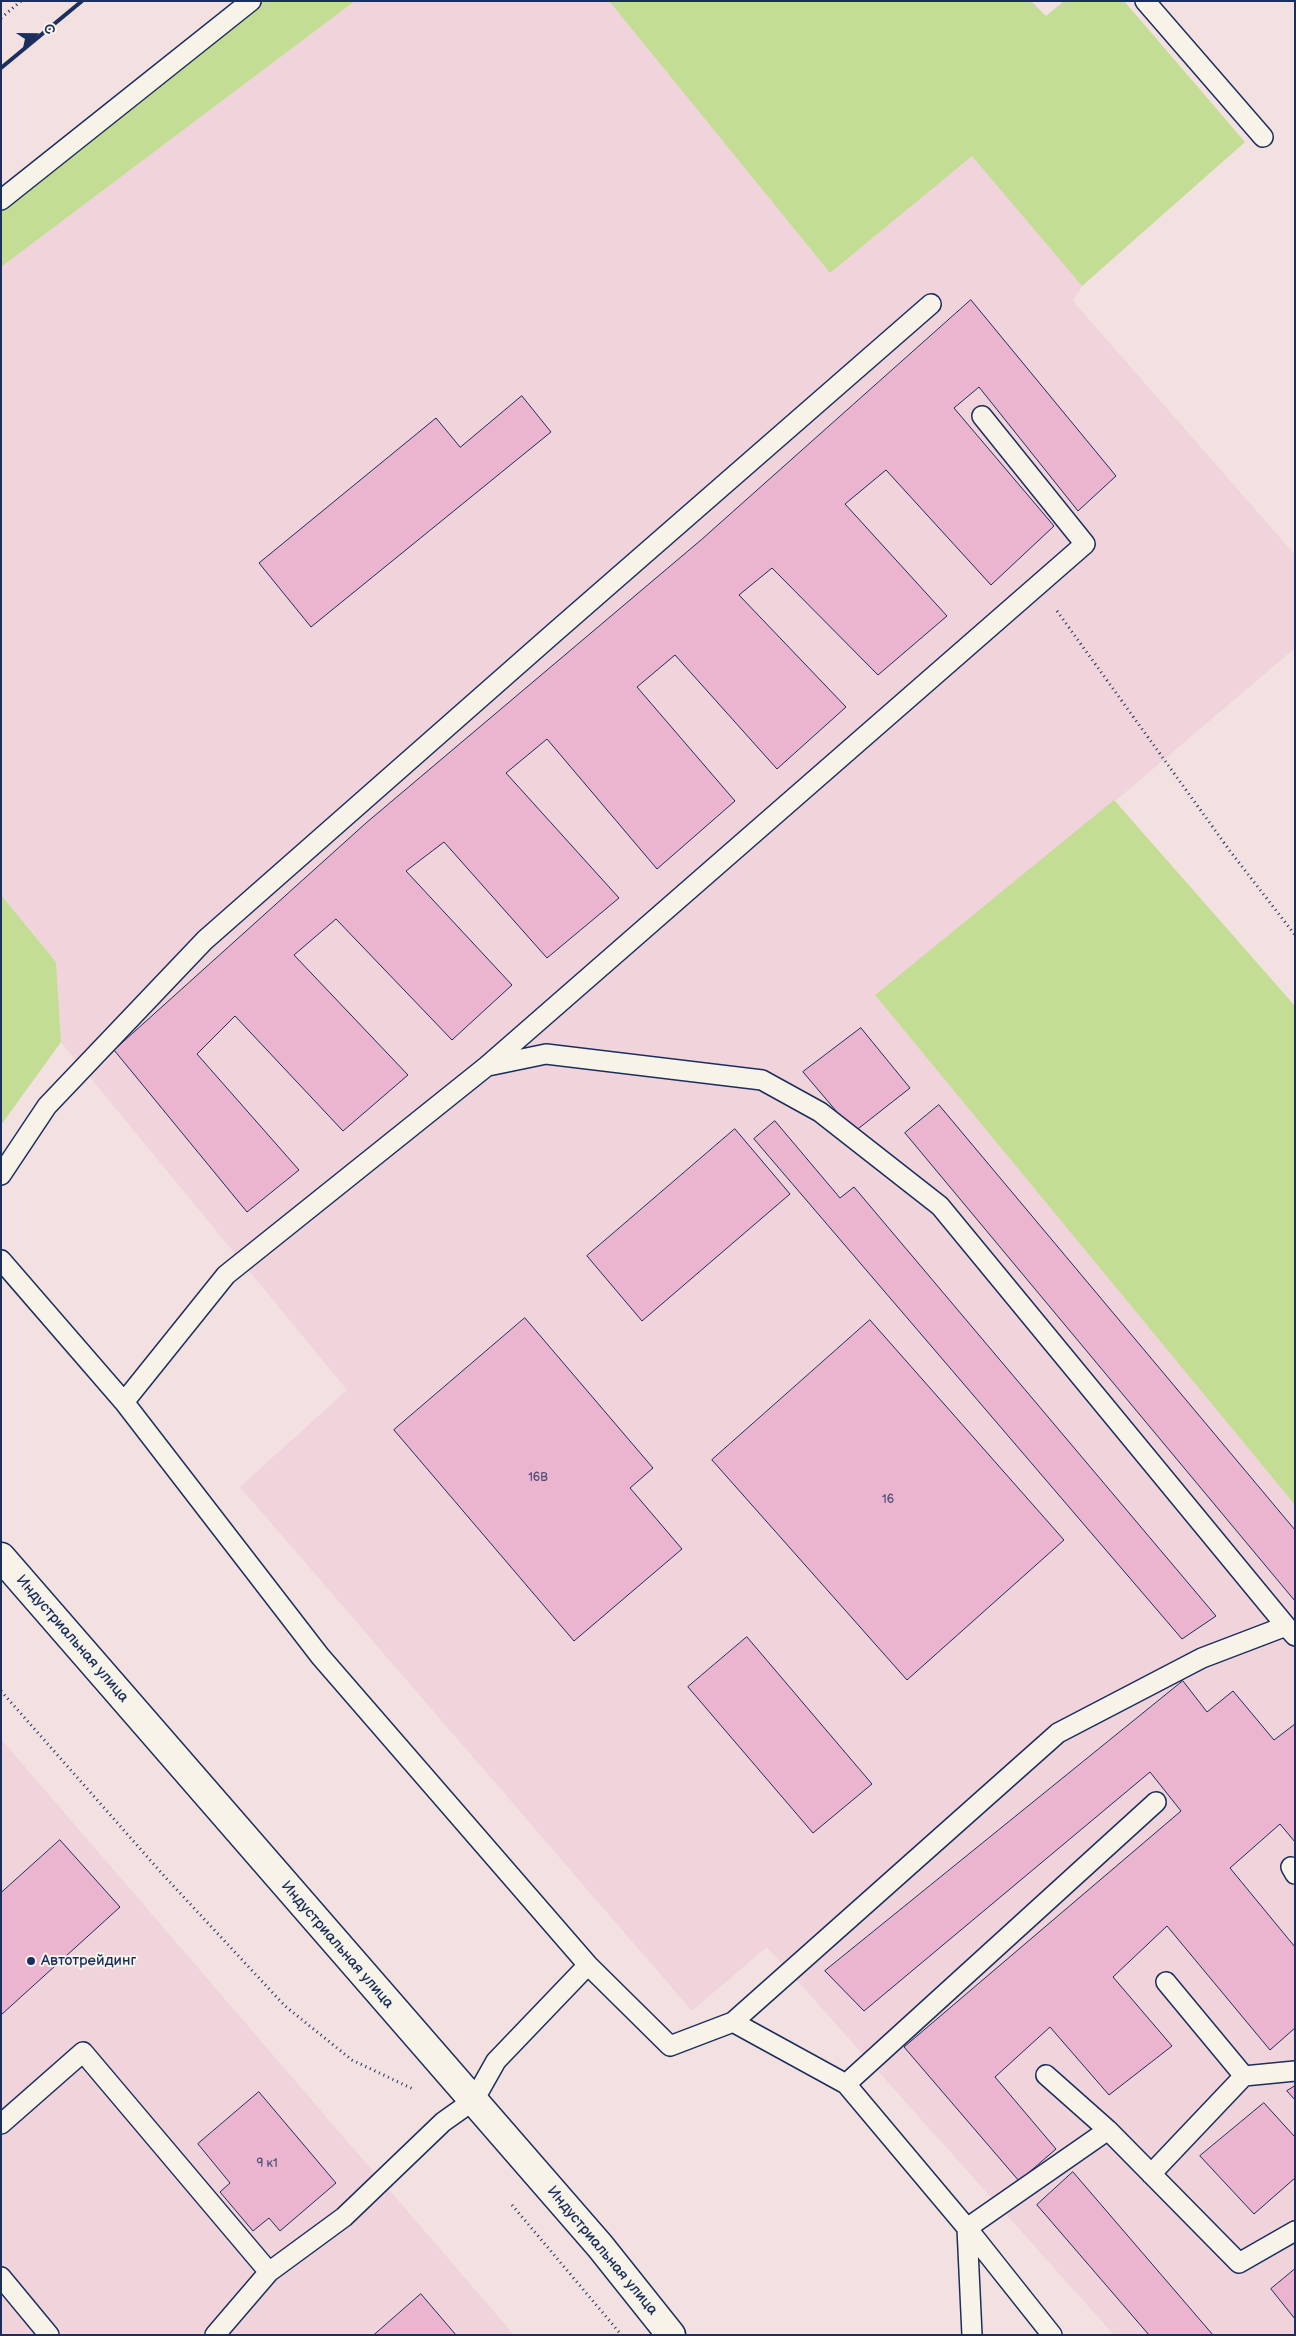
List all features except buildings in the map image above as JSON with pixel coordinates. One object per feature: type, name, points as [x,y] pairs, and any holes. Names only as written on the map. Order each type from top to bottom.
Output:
[{"type":"street","name":"Индустриальная улица","points":[[1,1557],[331,1939],[600,2246],[671,2335]]},
{"type":"lane","points":[[1,200],[251,1]]},
{"type":"lane","points":[[1145,1],[1263,137]]},
{"type":"lane","points":[[1,1175],[47,1106],[205,940],[931,304]]},
{"type":"lane","points":[[124,1402],[226,1275],[487,1066],[1085,544],[982,416]]},
{"type":"lane","points":[[4,1268],[124,1402],[320,1656],[588,1965],[670,2046],[733,2022],[1058,1733],[1202,1658],[1290,1631],[940,1206],[820,1112],[762,1080],[546,1054],[487,1066]]},
{"type":"lane","points":[[846,2084],[1156,1802]]},
{"type":"lane","points":[[215,2335],[269,2272],[344,2217],[443,2122],[474,2100],[496,2061],[588,1965]]},
{"type":"lane","points":[[1166,1982],[1244,2076]]},
{"type":"lane","points":[[733,2022],[846,2084],[967,2228],[1052,2335]]},
{"type":"lane","points":[[1,2124],[83,2052],[269,2272]]},
{"type":"lane","points":[[1151,2174],[1244,2076],[1295,2071]]},
{"type":"lane","points":[[1046,2075],[1108,2130],[1239,2262],[1295,2231]]},
{"type":"lane","points":[[967,2228],[1108,2130]]},
{"type":"lane","points":[[967,2228],[972,2335]]},
{"type":"lane","points":[[1,2277],[49,2335]]},
{"type":"path","points":[[1,18],[22,1]]},
{"type":"path","points":[[1038,584],[1230,851],[1295,935]]},
{"type":"path","points":[[1,1691],[166,1878],[285,2006],[352,2060],[418,2091]]},
{"type":"path","points":[[506,2198],[621,2335]]},
{"type":"shaded area","points":[[355,1],[609,1],[830,273],[972,155],[1082,286],[1073,301],[1295,555],[1295,648],[1133,786],[875,995],[1295,1505],[1295,2335],[1114,2335],[767,1947],[692,2011],[240,1487],[347,1390],[61,1042],[56,962],[1,895],[1,267]]},
{"type":"shaded area","points":[[1,1739],[514,2335],[1,2335]]},
{"type":"green space","points":[[257,1],[355,1],[1,267],[1,207]]},
{"type":"green space","points":[[609,1],[1031,1],[1046,16],[1064,1],[1124,1],[1245,142],[1082,286],[972,156],[830,273]]},
{"type":"green space","points":[[1114,800],[1295,1006],[1295,1505],[875,995]]},
{"type":"green space","points":[[1,895],[56,962],[61,1042],[1,1125]]},
{"type":"railway","points":[[1,68],[82,1]]},
{"type":"place","name":"Автотрейдинг","points":[[31,1961]]}]
